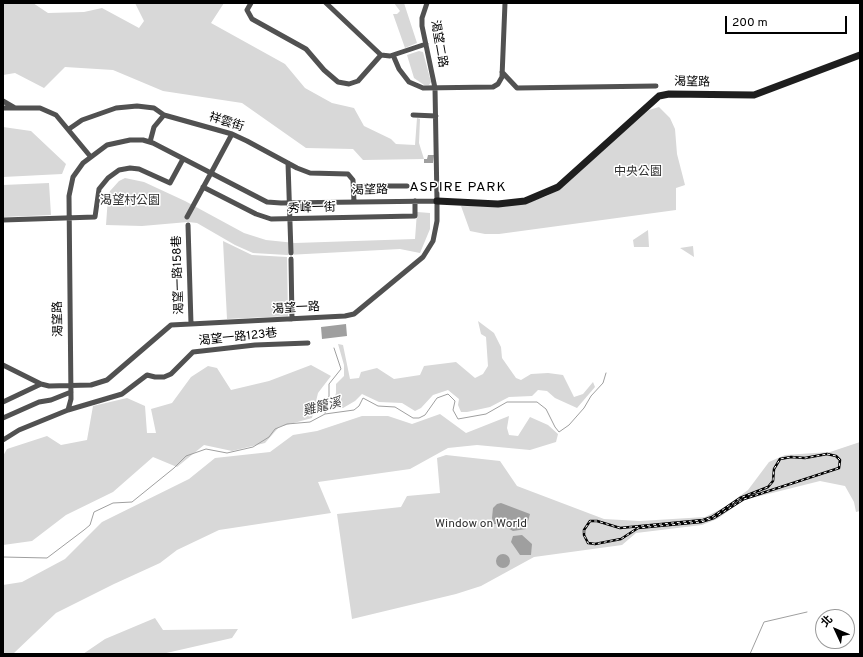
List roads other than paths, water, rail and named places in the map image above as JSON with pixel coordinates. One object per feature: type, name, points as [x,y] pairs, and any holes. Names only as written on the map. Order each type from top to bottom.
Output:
[{"type":"street","points":[[251,3],[247,10],[252,19],[306,49],[324,70],[338,82],[349,84],[358,81],[381,54]]},
{"type":"street","points":[[326,3],[385,56],[393,55],[426,44]]},
{"type":"street","name":"渴望二路","points":[[427,3],[422,18],[436,88]]},
{"type":"street","points":[[393,55],[399,69],[409,82],[423,88],[493,87],[501,80],[505,3]]},
{"type":"street","name":"渴望路","points":[[68,410],[71,399],[69,196],[73,177],[83,163],[90,156],[114,142],[130,140],[150,142],[267,202],[437,201],[498,204],[525,201],[543,195],[558,187],[659,96],[669,94],[754,96],[860,55]]},
{"type":"street","points":[[502,72],[517,88],[656,86]]},
{"type":"street","name":"渴望一路","points":[[3,365],[41,384],[71,389],[107,380],[169,324],[292,319],[350,313],[354,314],[374,295],[423,257],[430,248],[437,221],[436,88]]},
{"type":"street","points":[[3,101],[16,108]]},
{"type":"street","name":"祥雲街","points":[[69,129],[82,120],[116,108],[137,106],[154,108],[164,115],[232,134],[310,173],[348,174],[353,180],[354,186]]},
{"type":"street","points":[[3,108],[40,108],[56,115],[90,156]]},
{"type":"street","points":[[150,142],[154,127],[164,115]]},
{"type":"street","points":[[413,115],[436,116]]},
{"type":"street","points":[[187,217],[232,134]]},
{"type":"street","points":[[3,220],[95,217],[99,189],[108,178],[119,170],[130,168],[139,169],[170,183],[183,159]]},
{"type":"street","points":[[288,163],[291,253]]},
{"type":"street","points":[[354,202],[354,186],[407,186]]},
{"type":"street","name":"秀峰一街","points":[[203,187],[256,214],[271,219],[290,220],[415,216],[415,201]]},
{"type":"street","name":"渴望一路158巷","points":[[187,228],[191,324]]},
{"type":"street","points":[[291,259],[292,319]]},
{"type":"street","name":"渴望一路123巷","points":[[3,440],[19,430],[68,410],[122,394],[147,375],[154,378],[164,377],[170,374],[193,352],[254,345],[308,342]]},
{"type":"street","points":[[3,402],[41,384]]},
{"type":"street","points":[[3,418],[39,402],[51,400],[71,389]]},
{"type":"waterway","points":[[325,413],[329,396],[329,384],[341,369],[334,348]]},
{"type":"waterway","name":"雞籠溪","points":[[3,557],[47,558],[90,525],[94,512],[113,503],[132,502],[174,468],[186,456],[206,449],[227,453],[253,447],[269,437],[275,429],[287,424],[310,422],[325,414],[354,410],[359,406],[363,398],[378,406],[395,407],[413,418],[419,418],[425,415],[437,398],[448,394],[455,401],[453,410],[458,419],[486,414],[507,402],[537,402],[546,409],[559,432],[569,425],[584,408],[591,396],[603,383],[606,373]]},
{"type":"waterway","points":[[750,654],[764,622],[807,612]]},
{"type":"railway","points":[[827,454],[836,456],[840,460],[839,468],[744,499],[714,518],[701,522],[638,528],[621,539],[595,544],[588,543],[584,535],[584,530],[590,521],[597,521],[620,528],[703,520],[712,517],[740,498],[768,487],[773,481],[774,469],[780,459],[791,457],[805,458],[827,454]]},
{"type":"district","name":"ASPIRE PARK","points":[[458,188]]},
{"type":"park label","name":"中央公園","points":[[638,173]]},
{"type":"park label","name":"渴望村公園","points":[[130,202]]},
{"type":"park label","name":"Window on World","points":[[481,525]]}]
